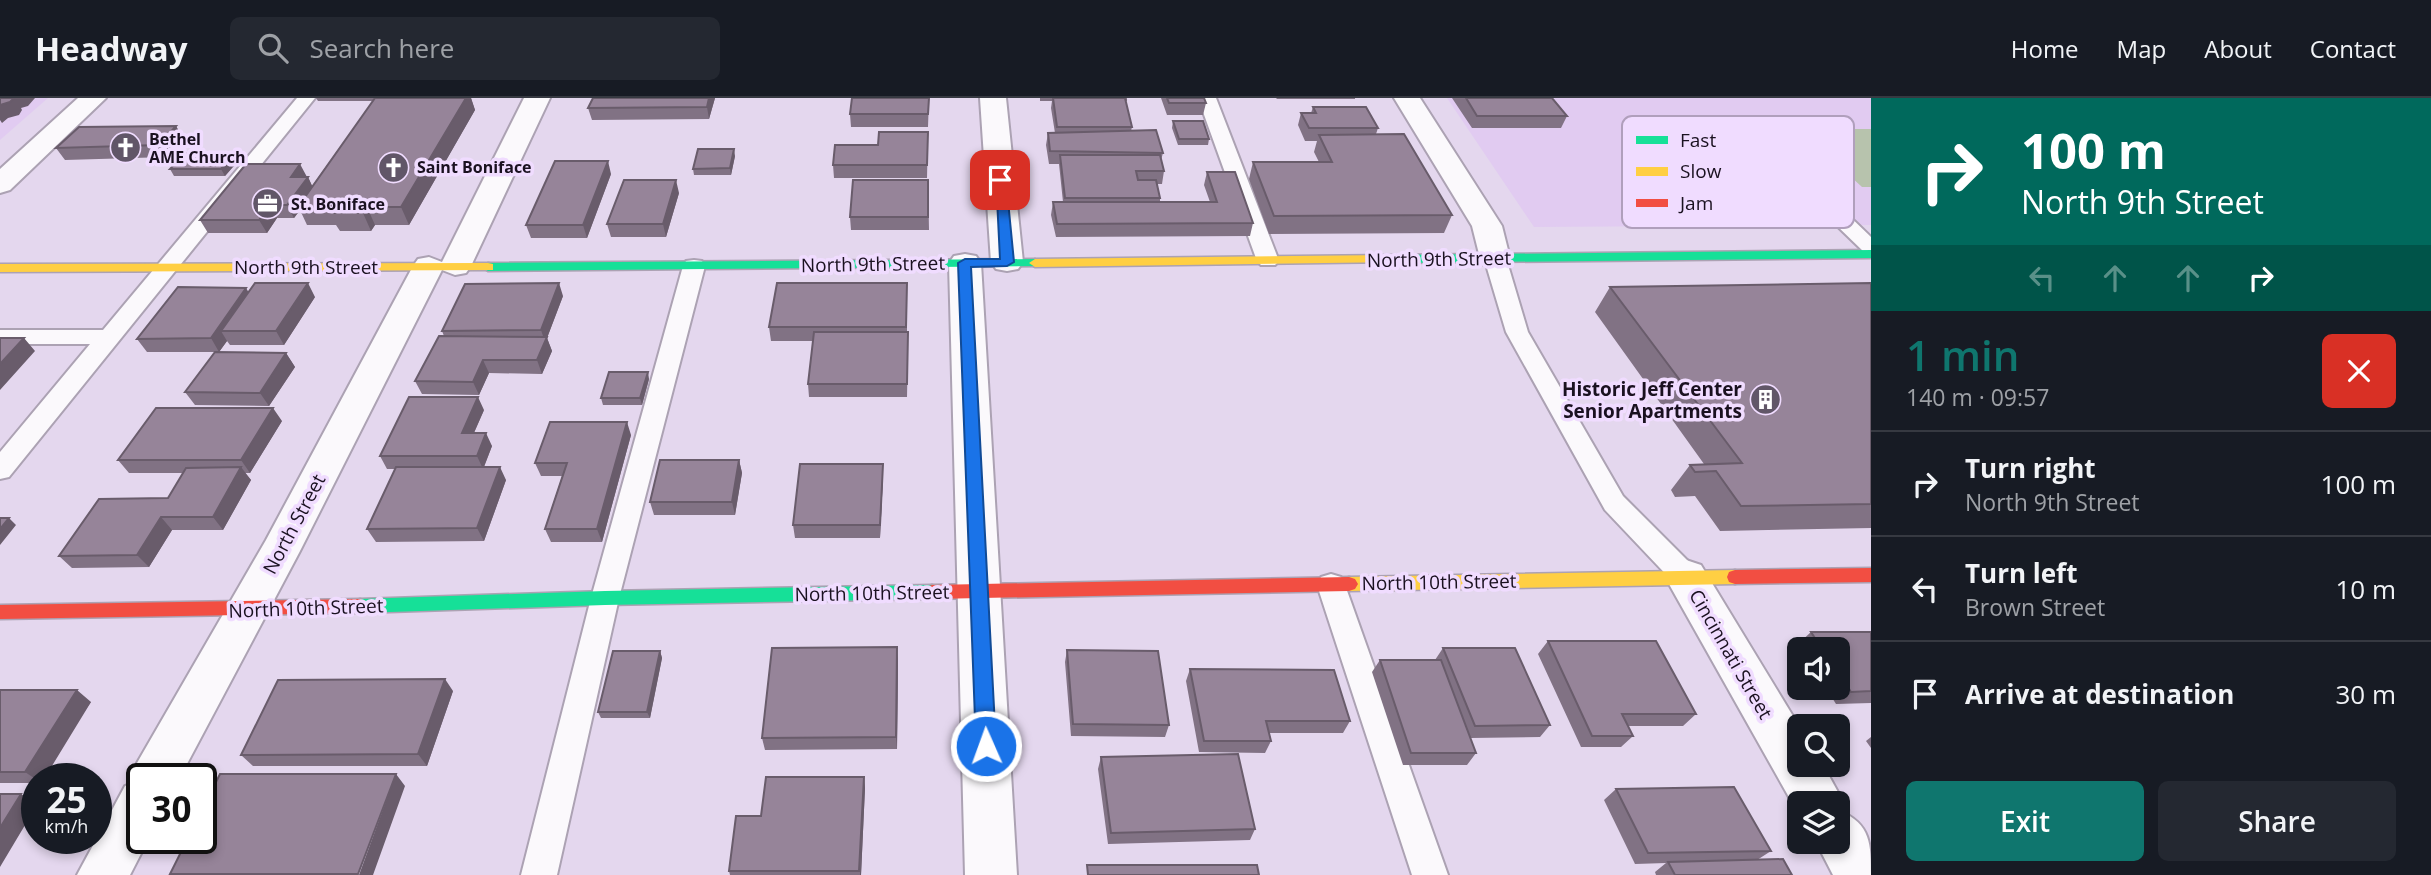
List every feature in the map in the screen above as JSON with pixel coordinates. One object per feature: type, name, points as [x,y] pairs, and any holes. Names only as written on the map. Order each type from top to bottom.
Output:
[{"type":"main road","name":"North 9th Street","points":[[0,268],[694,266],[1871,254]]},
{"type":"main road","name":"North 10th Street","points":[[0,612],[248,610],[605,598],[1871,575]]},
{"type":"street","points":[[0,184],[93,98]]},
{"type":"street","name":"North Street","points":[[163,763],[218,659],[537,98]]},
{"type":"street","points":[[993,98],[1007,262]]},
{"type":"street","points":[[1407,98],[1487,226],[1495,258]]},
{"type":"street","points":[[965,263],[991,875]]},
{"type":"street","name":"Cincinnati Street","points":[[1686,578],[1812,791]]},
{"type":"street","points":[[103,875],[126,832]]},
{"type":"street","points":[[1849,854],[1861,875]]},
{"type":"lane","points":[[0,470],[306,98]]},
{"type":"lane","points":[[1208,98],[1268,261]]},
{"type":"lane","points":[[1850,228],[1871,248]]},
{"type":"lane","points":[[1495,258],[1517,332],[1614,503],[1686,578]]},
{"type":"lane","points":[[539,875],[605,598],[694,266]]},
{"type":"lane","points":[[0,337],[109,337]]},
{"type":"lane","points":[[0,437],[28,437]]},
{"type":"lane","points":[[1331,585],[1430,875]]},
{"type":"shaded area","points":[[0,98],[48,98],[0,140]]},
{"type":"shaded area","points":[[1447,98],[1871,98],[1871,225],[1854,225],[1854,116],[1622,116],[1622,226],[1534,227]]},
{"type":"green space","points":[[1854,129],[1871,129],[1871,187],[1862,187],[1854,180]]},
{"type":"building","points":[[0,98],[14,98],[0,105]]},
{"type":"building","name":"Saint Boniface","points":[[375,98],[466,98],[401,207],[367,207],[363,213],[331,213],[335,207],[298,207]]},
{"type":"building","points":[[593,98],[709,98],[707,107],[588,108]]},
{"type":"building","points":[[852,98],[929,98],[928,114],[850,114]]},
{"type":"building","points":[[1053,98],[1125,98],[1132,127],[1057,127]]},
{"type":"building","points":[[1167,98],[1204,98],[1206,103],[1169,103]]},
{"type":"building","points":[[1466,98],[1552,98],[1567,116],[1477,116]]},
{"type":"building","points":[[1313,107],[1366,107],[1378,128],[1309,128],[1301,113],[1316,113]]},
{"type":"building","points":[[1173,121],[1203,121],[1209,139],[1179,139]]},
{"type":"building","points":[[176,126],[159,145],[56,148],[79,127]]},
{"type":"building","points":[[1156,130],[1163,153],[1050,151],[1048,133]]},
{"type":"building","points":[[879,132],[928,132],[927,165],[833,165],[835,145],[878,145]]},
{"type":"building","points":[[1404,134],[1452,215],[1274,216],[1253,162],[1332,162],[1319,135]]},
{"type":"building","points":[[698,149],[734,149],[730,168],[693,169]]},
{"type":"building","points":[[185,153],[235,153],[221,169],[170,169]]},
{"type":"building","points":[[1060,155],[1160,155],[1164,171],[1136,171],[1138,180],[1156,180],[1160,198],[1065,198]]},
{"type":"building","points":[[555,161],[608,161],[583,225],[526,225]]},
{"type":"building","points":[[246,164],[300,164],[291,177],[308,177],[287,205],[270,205],[259,220],[200,220]]},
{"type":"building","points":[[1207,172],[1235,172],[1253,223],[1057,224],[1053,202],[1217,202]]},
{"type":"building","points":[[624,180],[676,180],[663,224],[607,224]]},
{"type":"building","points":[[853,180],[928,180],[928,217],[850,217]]},
{"type":"building","points":[[255,283],[308,283],[276,331],[221,331]]},
{"type":"building","points":[[559,283],[541,330],[442,331],[465,284]]},
{"type":"building","points":[[777,283],[907,283],[906,327],[769,327]]},
{"type":"building","name":"Historic Jeff Center Senior Apartments","points":[[1871,283],[1871,504],[1741,506],[1716,471],[1695,472],[1690,465],[1742,463],[1610,287]]},
{"type":"building","points":[[178,287],[246,288],[211,338],[137,339]]},
{"type":"building","points":[[814,332],[908,332],[907,384],[808,384]]},
{"type":"building","points":[[439,336],[547,337],[537,360],[483,360],[473,382],[415,381]]},
{"type":"building","points":[[0,338],[24,338],[0,364]]},
{"type":"building","points":[[215,352],[286,353],[260,393],[185,392]]},
{"type":"building","points":[[609,372],[648,372],[640,398],[601,398]]},
{"type":"building","points":[[409,397],[478,397],[462,433],[486,433],[477,456],[380,456]]},
{"type":"building","points":[[156,408],[273,408],[241,460],[118,460]]},
{"type":"building","points":[[550,422],[627,422],[597,529],[545,529],[567,463],[535,463]]},
{"type":"building","points":[[660,460],[739,460],[732,502],[650,502]]},
{"type":"building","points":[[800,464],[883,464],[880,525],[793,525]]},
{"type":"building","points":[[241,467],[213,517],[161,517],[137,555],[59,556],[99,499],[168,498],[186,468]]},
{"type":"building","points":[[396,467],[500,467],[477,528],[367,529]]},
{"type":"building","points":[[0,518],[9,518],[0,529]]},
{"type":"building","points":[[1811,632],[1871,632],[1871,691],[1850,690],[1850,637],[1814,637]]},
{"type":"building","points":[[1548,641],[1656,641],[1696,714],[1622,714],[1633,736],[1592,736]]},
{"type":"building","points":[[897,647],[896,737],[762,738],[772,648]]},
{"type":"building","points":[[1443,648],[1515,648],[1550,725],[1475,726]]},
{"type":"building","points":[[1067,650],[1158,651],[1169,725],[1073,724]]},
{"type":"building","points":[[613,651],[660,651],[647,712],[598,712]]},
{"type":"building","points":[[1380,660],[1441,660],[1476,753],[1411,753]]},
{"type":"building","points":[[1190,669],[1334,670],[1350,721],[1266,721],[1271,741],[1204,741]]},
{"type":"building","points":[[445,679],[418,754],[241,755],[278,680]]},
{"type":"building","points":[[0,690],[77,690],[31,763],[21,763],[21,772],[0,772]]},
{"type":"building","points":[[1238,754],[1255,829],[1111,833],[1101,757]]},
{"type":"building","points":[[220,774],[396,774],[358,874],[170,874],[180,854],[217,854],[217,780]]},
{"type":"building","points":[[766,777],[864,777],[859,871],[729,871],[736,816],[761,816]]},
{"type":"building","points":[[1734,787],[1771,851],[1648,853],[1616,789]]},
{"type":"building","points":[[0,794],[21,794],[0,828]]},
{"type":"building","points":[[1783,859],[1792,875],[1675,875],[1668,862]]},
{"type":"building","points":[[1087,865],[1257,865],[1259,875],[1088,875]]},
{"type":"traffic: fast","points":[[1393,259],[1871,254]]},
{"type":"traffic: fast","points":[[488,267],[1035,263]]},
{"type":"traffic: fast","points":[[360,606],[932,592]]},
{"type":"traffic: slow","points":[[1035,263],[1393,259]]},
{"type":"traffic: slow","points":[[0,268],[488,267]]},
{"type":"traffic: slow","points":[[1349,584],[1735,577]]},
{"type":"traffic: jam","points":[[1735,577],[1871,575]]},
{"type":"traffic: jam","points":[[932,592],[1349,584]]},
{"type":"traffic: jam","points":[[0,612],[360,606]]},
{"type":"place","name":"Bethel AME Church","points":[[126,148]]},
{"type":"place","name":"Saint Boniface","points":[[394,167]]},
{"type":"place","name":"St. Boniface","points":[[268,204]]},
{"type":"place","name":"Historic Jeff Center Senior Apartments","points":[[1765,400]]},
{"type":"route","points":[[986,746],[965,263],[1007,262],[1000,180]]}]
